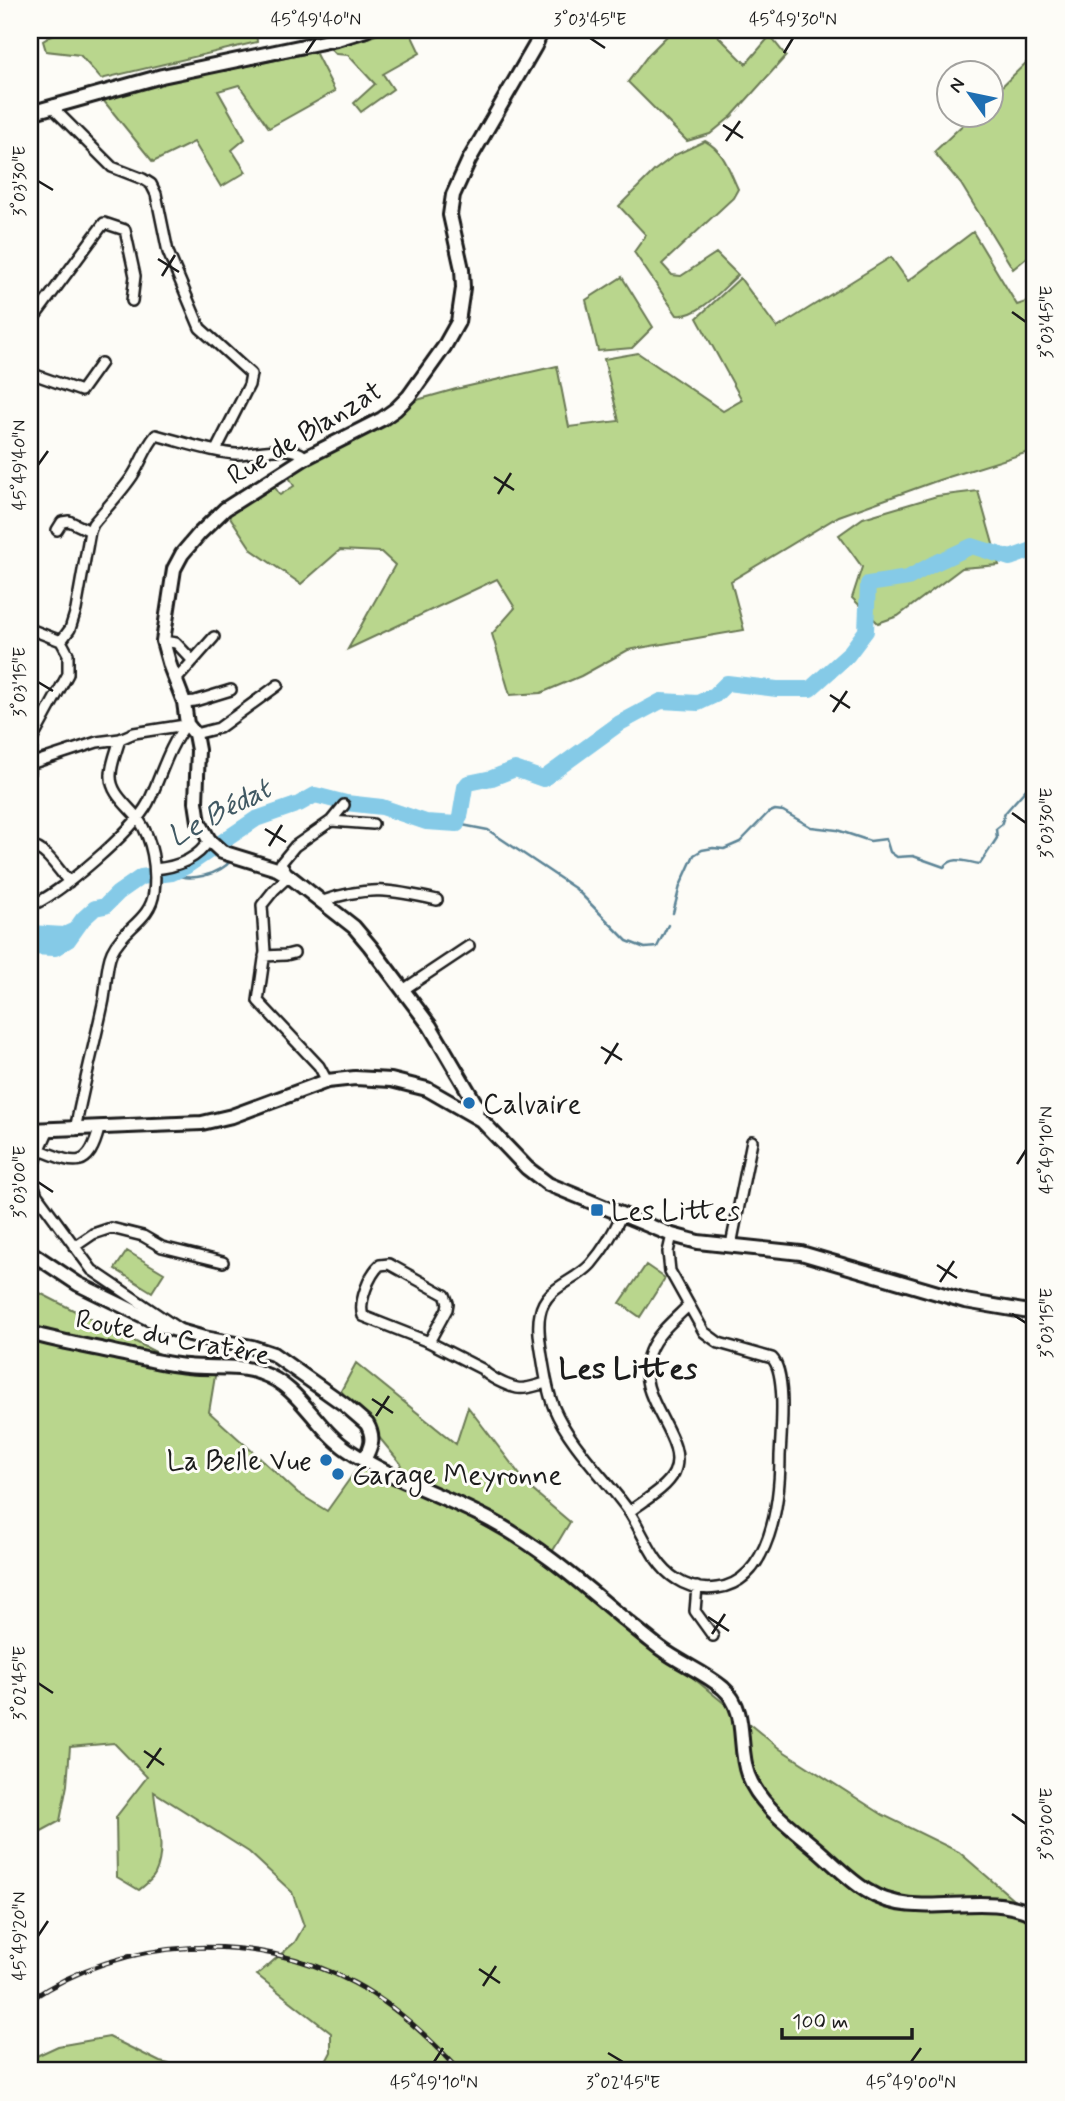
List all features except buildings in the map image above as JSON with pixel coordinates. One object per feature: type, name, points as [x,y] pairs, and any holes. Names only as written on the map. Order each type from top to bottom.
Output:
[{"type":"street","points":[[30,113],[149,79],[366,30]]},
{"type":"street","name":"Rue de Blanzat","points":[[214,844],[199,822],[196,802],[198,750],[163,641],[172,575],[182,554],[225,509],[305,458],[382,419],[396,409],[409,396],[451,335],[459,317],[463,288],[462,269],[451,223],[453,195],[469,160],[535,46],[541,30]]},
{"type":"street","points":[[54,105],[57,112],[112,167],[151,184],[156,194],[168,252],[200,328],[251,374],[249,385],[216,450]]},
{"type":"street","points":[[30,323],[104,223],[125,230],[135,276],[132,302]]},
{"type":"street","points":[[30,373],[81,391],[101,363]]},
{"type":"street","points":[[61,641],[70,629],[76,610],[93,524],[130,479],[139,465],[145,447],[156,435],[235,454],[293,451],[302,453],[305,458]]},
{"type":"street","points":[[57,530],[62,522],[69,521],[90,531]]},
{"type":"street","points":[[30,631],[61,641],[68,654],[68,674],[32,740],[31,766],[134,733],[219,728],[278,685]]},
{"type":"street","points":[[176,680],[214,637]]},
{"type":"street","points":[[163,641],[176,643],[192,661]]},
{"type":"street","points":[[184,702],[231,690]]},
{"type":"street","points":[[30,906],[69,882],[138,818],[153,793],[178,735],[191,729]]},
{"type":"street","points":[[75,1130],[111,954],[150,907],[155,873],[151,848],[138,818],[116,792],[111,779],[120,739]]},
{"type":"street","points":[[264,866],[281,863],[295,846],[331,821],[344,805]]},
{"type":"street","points":[[331,821],[373,824]]},
{"type":"street","points":[[155,873],[182,863],[214,844],[289,876],[323,901],[354,927],[441,1043],[477,1106],[476,1116]]},
{"type":"street","points":[[30,846],[35,846],[45,854],[69,882]]},
{"type":"street","points":[[281,863],[289,876]]},
{"type":"street","points":[[289,876],[262,905],[264,956],[258,1001],[318,1066],[327,1081]]},
{"type":"street","points":[[323,901],[358,890],[380,889],[437,900]]},
{"type":"street","points":[[403,990],[469,946]]},
{"type":"street","points":[[264,956],[286,956],[294,953]]},
{"type":"street","points":[[30,1130],[99,1129],[215,1121],[327,1081],[365,1077],[404,1082],[435,1093],[476,1116],[492,1129],[537,1177],[548,1184],[672,1236],[698,1242],[801,1253],[965,1301],[1035,1313]]},
{"type":"street","points":[[40,1150],[69,1161],[84,1160],[95,1147],[99,1129]]},
{"type":"street","points":[[48,1131],[31,1171],[37,1195],[92,1270],[176,1325],[183,1333]]},
{"type":"street","points":[[731,1245],[752,1140]]},
{"type":"street","points":[[622,1214],[591,1263],[554,1290],[542,1305],[539,1322],[546,1383],[563,1426],[629,1512],[664,1569],[678,1580],[696,1587],[721,1587],[738,1581],[751,1571],[764,1549],[774,1510],[780,1463],[780,1379],[778,1365],[772,1358],[712,1339],[704,1332],[670,1270],[668,1252],[672,1236]]},
{"type":"street","points":[[74,1247],[93,1234],[111,1228],[143,1236],[162,1247],[223,1262]]},
{"type":"street","points":[[30,1252],[78,1284],[142,1317],[183,1333],[258,1348],[288,1363],[367,1423],[372,1442],[364,1460]]},
{"type":"street","points":[[429,1342],[447,1309],[445,1295],[389,1264],[380,1265],[373,1275],[360,1308],[363,1317],[429,1342],[513,1387],[546,1383]]},
{"type":"street","points":[[629,1512],[669,1480],[676,1466],[675,1447],[648,1390],[645,1372],[650,1350],[656,1339],[688,1306]]},
{"type":"street","name":"Route du Cratère","points":[[30,1333],[174,1364],[235,1368],[261,1373],[285,1385],[324,1431],[344,1448],[475,1512],[533,1546],[663,1650],[722,1688],[732,1698],[739,1714],[745,1767],[760,1797],[779,1817],[866,1891],[902,1905],[996,1904],[1020,1908],[1035,1915]]},
{"type":"street","points":[[696,1587],[695,1611],[713,1636]]},
{"type":"green space","points":[[61,30],[256,30],[257,42],[101,79],[80,55],[46,51],[43,41]]},
{"type":"green space","points":[[389,30],[409,30],[420,53],[383,74],[393,89],[361,112],[354,103],[375,84],[348,55],[336,54],[330,48]]},
{"type":"green space","points":[[673,30],[712,30],[746,64],[770,36],[786,56],[732,116],[710,134],[687,141],[628,82],[649,54]]},
{"type":"green space","points":[[315,52],[335,91],[269,128],[239,85],[218,91],[245,139],[232,150],[246,172],[221,187],[194,142],[153,162],[103,100],[157,84]]},
{"type":"green space","points":[[1035,54],[1035,251],[1013,269],[961,184],[934,152],[957,130],[1006,130],[1006,82]]},
{"type":"green space","points":[[705,141],[717,150],[738,189],[733,198],[662,264],[672,275],[681,276],[716,253],[738,275],[702,307],[685,315],[677,315],[634,252],[646,235],[619,206],[655,170],[675,155]]},
{"type":"green space","points":[[973,232],[1017,305],[1035,299],[1035,450],[939,480],[839,516],[731,581],[744,630],[628,650],[581,676],[541,693],[510,695],[492,634],[515,608],[497,579],[348,649],[395,565],[381,552],[340,550],[301,584],[252,550],[228,514],[274,486],[280,495],[294,486],[289,477],[314,458],[385,424],[410,402],[557,366],[569,427],[619,421],[604,359],[638,353],[723,411],[742,400],[697,318],[740,278],[777,328],[891,257],[908,281]]},
{"type":"green space","points":[[622,277],[653,327],[632,348],[598,351],[586,300]]},
{"type":"green space","points":[[978,491],[999,565],[962,568],[898,616],[878,623],[852,598],[862,567],[839,535],[863,518],[937,496]]},
{"type":"green space","points":[[127,1251],[164,1273],[152,1292],[115,1269]]},
{"type":"green space","points":[[646,1265],[665,1278],[640,1317],[620,1303]]},
{"type":"green space","points":[[30,1288],[181,1365],[216,1370],[209,1412],[298,1493],[327,1511],[361,1463],[393,1484],[401,1464],[341,1391],[356,1363],[456,1444],[468,1407],[530,1488],[570,1522],[548,1559],[780,1749],[883,1815],[959,1852],[1035,1918],[1035,2071],[321,2071],[331,2052],[331,2033],[257,1975],[295,1942],[304,1926],[292,1892],[249,1852],[154,1792],[160,1833],[160,1854],[155,1874],[139,1890],[117,1877],[116,1817],[147,1777],[114,1743],[70,1747],[67,1785],[60,1821],[34,1835],[30,1842]]},
{"type":"green space","points":[[109,2037],[160,2062],[200,2071],[30,2071],[30,2059],[58,2046]]},
{"type":"waterway","name":"Le Bédat","points":[[460,817],[468,783],[515,769],[543,779],[620,723],[661,701],[698,703],[715,695],[727,683],[777,689],[810,689],[848,655],[866,631],[868,584],[908,578],[972,546],[1010,558],[1035,549]]},
{"type":"waterway","name":"Le Bédat","points":[[673,913],[680,886],[694,855],[702,850],[724,849],[740,842],[768,813],[775,810],[783,811],[811,827],[837,830],[870,841],[886,839],[890,852],[897,857],[913,856],[944,867],[956,860],[980,864],[997,838],[996,829],[1001,825],[1005,813],[1035,779]]},
{"type":"waterway","name":"Le Bédat","points":[[30,947],[55,948],[68,940],[95,908],[105,906],[141,877],[172,873],[185,867],[256,819],[299,804],[315,795],[346,803],[382,807],[426,822],[457,824],[458,821]]},
{"type":"waterway","points":[[457,824],[488,830],[576,889],[627,941],[645,948],[657,947],[668,925]]},
{"type":"waterway","points":[[172,873],[187,877],[204,876],[227,865],[232,859]]},
{"type":"waterway","points":[[30,933],[64,935],[75,930]]},
{"type":"railway","points":[[30,2000],[67,1979],[106,1963],[147,1953],[190,1948],[232,1948],[274,1954],[315,1966],[354,1983],[384,2001],[411,2022],[460,2071]]},
{"type":"place","name":"Calvaire","points":[[469,1103]]},
{"type":"place","name":"Les Littes","points":[[597,1210]]},
{"type":"place","name":"La Belle Vue","points":[[326,1460]]},
{"type":"place","name":"Garage Meyronne","points":[[338,1474]]},
{"type":"district","name":"Les Littes","points":[[628,1368]]}]
